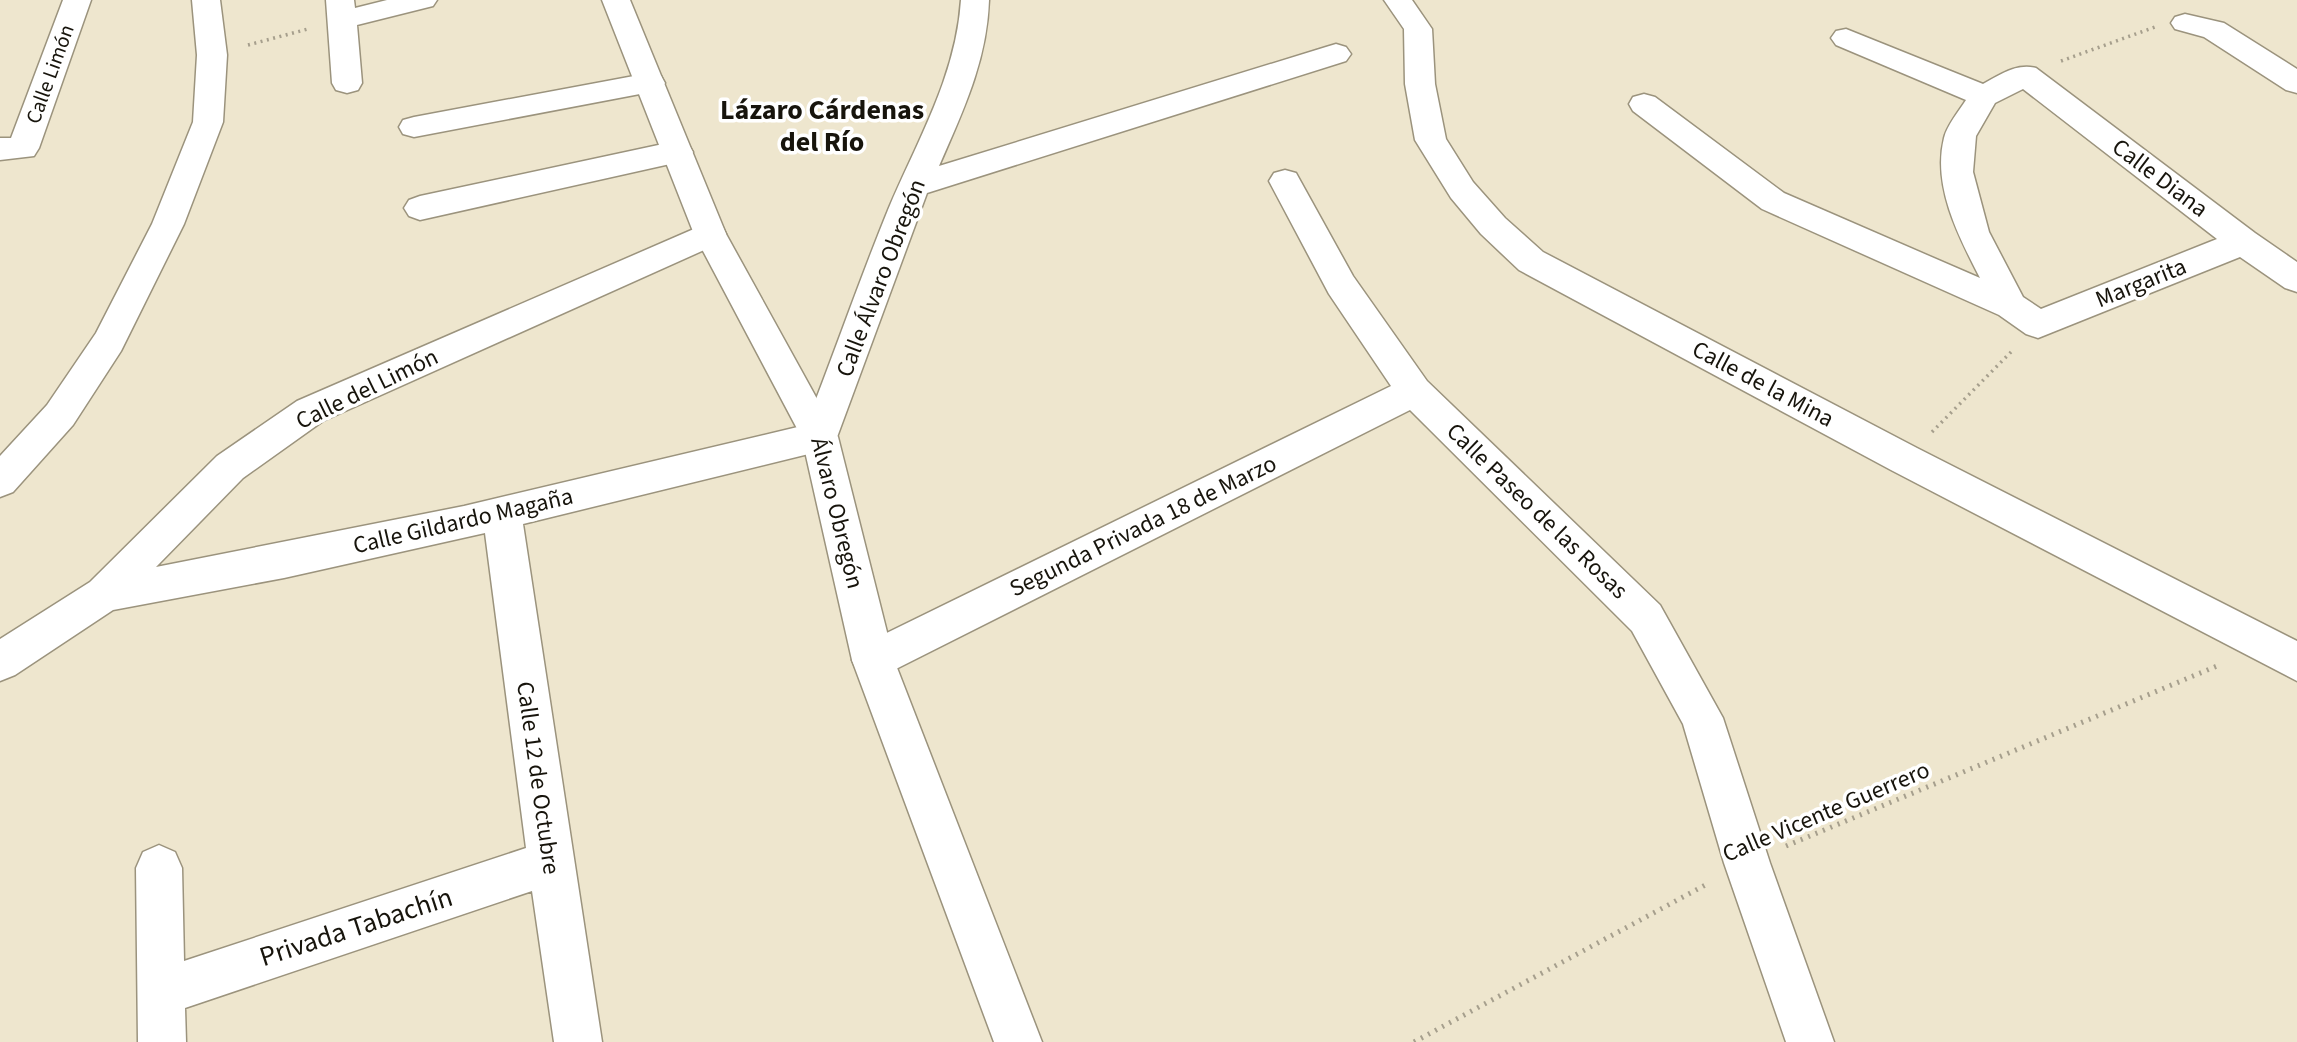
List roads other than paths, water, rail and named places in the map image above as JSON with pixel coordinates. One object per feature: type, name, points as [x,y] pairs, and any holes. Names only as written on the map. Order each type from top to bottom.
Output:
[{"type":"street","name":"Calle Limón","points":[[11,149],[77,0]]},
{"type":"street","points":[[0,481],[60,415],[109,341],[168,224],[208,122],[212,55],[206,0]]},
{"type":"street","points":[[347,83],[341,10],[423,0]]},
{"type":"street","name":"Álvaro Obregón","points":[[616,0],[710,234],[820,436],[873,660],[1018,1042]]},
{"type":"street","name":"Calle Álvaro Obregón","points":[[820,436],[915,185],[956,100],[975,22],[975,0]]},
{"type":"street","name":"Calle de la Mina","points":[[1398,0],[1418,29],[1420,84],[1431,140],[1462,190],[1493,226],[1531,261],[1904,459],[2282,653]]},
{"type":"street","points":[[2185,23],[2214,30],[2297,83]]},
{"type":"street","points":[[1846,38],[1984,96],[1960,136],[1957,172],[1973,232],[2025,316]]},
{"type":"street","points":[[915,185],[1336,54]]},
{"type":"street","name":"Calle Diana","points":[[1984,96],[2025,75],[2243,242],[2297,279]]},
{"type":"street","points":[[414,127],[650,83]]},
{"type":"street","points":[[1644,104],[1773,201],[2025,316]]},
{"type":"street","points":[[420,208],[677,152]]},
{"type":"street","name":"Calle Paseo de las Rosas","points":[[1285,181],[1340,285],[1413,391],[1646,618],[1703,718],[1747,863],[1810,1042]]},
{"type":"street","name":"Calle del Limón","points":[[0,662],[104,594],[230,467],[310,411],[710,234]]},
{"type":"street","name":"Margarita","points":[[2025,316],[2243,242]]},
{"type":"street","name":"Segunda Privada 18 de Marzo","points":[[873,660],[1413,391]]},
{"type":"street","name":"Calle Gildardo Magaña","points":[[104,594],[202,578],[502,514],[820,436]]},
{"type":"street","name":"Calle 12 de Octubre","points":[[502,514],[578,1042]]},
{"type":"street","name":"Privada Tabachín","points":[[162,992],[550,862]]},
{"type":"street","points":[[159,868],[162,1042]]},
{"type":"district","name":"Lázaro Cárdenas del Río","points":[[822,126]]}]
